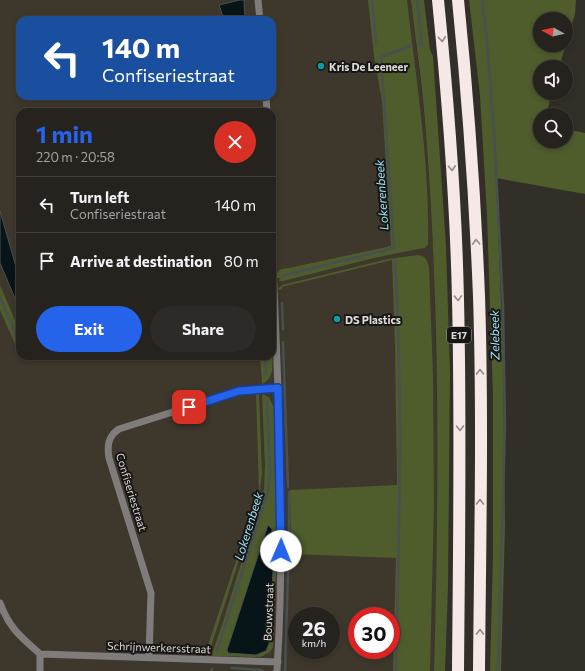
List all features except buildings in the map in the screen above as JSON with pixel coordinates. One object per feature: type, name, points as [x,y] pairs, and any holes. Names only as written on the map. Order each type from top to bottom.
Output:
[{"type":"highway","name":"E17","points":[[438,0],[448,104],[458,299],[460,449],[458,671]]},
{"type":"highway","name":"E17","points":[[458,0],[468,104],[479,298],[481,448],[479,671]]},
{"type":"street","points":[[258,0],[260,16]]},
{"type":"street","name":"Bouwstraat","points":[[276,340],[282,536],[277,671]]},
{"type":"street","name":"Confiseriestraat","points":[[149,657],[151,593],[109,458],[109,440],[113,433],[119,429],[239,391],[278,388]]},
{"type":"street","points":[[0,603],[5,616],[14,630],[40,654],[40,671]]},
{"type":"street","name":"Schrijnwerkersstraat","points":[[40,654],[278,662]]},
{"type":"shaded area","points":[[0,0],[411,0],[426,132],[434,262],[438,468],[434,671],[0,671]]},
{"type":"shaded area","points":[[244,0],[245,16],[223,16],[219,5]]},
{"type":"shaded area","points":[[0,211],[16,267],[16,301],[0,263]]},
{"type":"shaded area","points":[[268,525],[272,529],[273,571],[269,644],[266,651],[256,655],[228,653],[227,650]]},
{"type":"green space","points":[[368,0],[407,0],[425,152],[428,244],[425,248],[374,258],[279,281],[280,278],[277,278],[277,273],[281,269],[391,246],[382,101],[374,56]]},
{"type":"green space","points":[[411,0],[424,0],[430,50],[433,56],[446,246],[450,372],[448,587],[445,671],[434,671],[437,537],[437,402],[434,268],[425,117]]},
{"type":"green space","points":[[469,0],[576,0],[573,21],[573,12],[533,12],[533,52],[564,52],[561,60],[533,60],[533,100],[550,100],[548,108],[533,108],[533,148],[573,148],[573,130],[585,133],[585,194],[496,178],[503,353],[505,525],[501,671],[490,671],[493,553],[493,397],[487,215],[480,96]]},
{"type":"green space","points":[[418,255],[423,256],[426,259],[429,267],[433,375],[434,506],[430,671],[393,671],[393,659],[400,659],[400,607],[395,607],[396,558],[291,554],[290,490],[397,485],[392,260],[282,287],[282,290],[278,289],[282,285],[388,259]]},
{"type":"green space","points":[[0,285],[16,323],[16,346],[0,310]]},
{"type":"green space","points":[[260,360],[272,360],[272,372],[266,382],[262,384]]},
{"type":"green space","points":[[256,393],[259,393],[262,474],[259,498],[208,656],[205,654],[259,492]]},
{"type":"green space","points":[[262,394],[269,397],[274,408],[278,529],[273,647],[270,652],[261,657],[213,656],[212,654],[264,489],[265,465]]},
{"type":"waterway","points":[[372,0],[376,44]]},
{"type":"waterway","name":"Lokerenbeek","points":[[417,0],[422,44],[418,45]]},
{"type":"waterway","name":"Zelebeek","points":[[482,0],[494,130],[503,307],[505,425],[498,671]]},
{"type":"waterway","name":"Lokerenbeek","points":[[283,277],[285,275],[394,248],[381,57],[410,46]]},
{"type":"waterway","points":[[395,261],[400,415],[396,671]]},
{"type":"waterway","points":[[0,298],[16,335]]},
{"type":"waterway","points":[[282,303],[283,329]]},
{"type":"waterway","points":[[283,342],[288,487]]},
{"type":"waterway","name":"Lokerenbeek","points":[[265,360],[266,374]]},
{"type":"waterway","name":"Lokerenbeek","points":[[217,651],[268,491],[270,473],[267,402]]},
{"type":"waterway","points":[[289,492],[289,559]]},
{"type":"waterway","points":[[285,671],[288,572]]},
{"type":"waterway","points":[[232,668],[263,671]]},
{"type":"place","name":"Kris De Leeneer","points":[[321,66]]},
{"type":"place","name":"DS Plastics","points":[[337,319]]},
{"type":"route","points":[[189,407],[239,391],[260,388],[278,388],[282,536],[281,551]]}]
